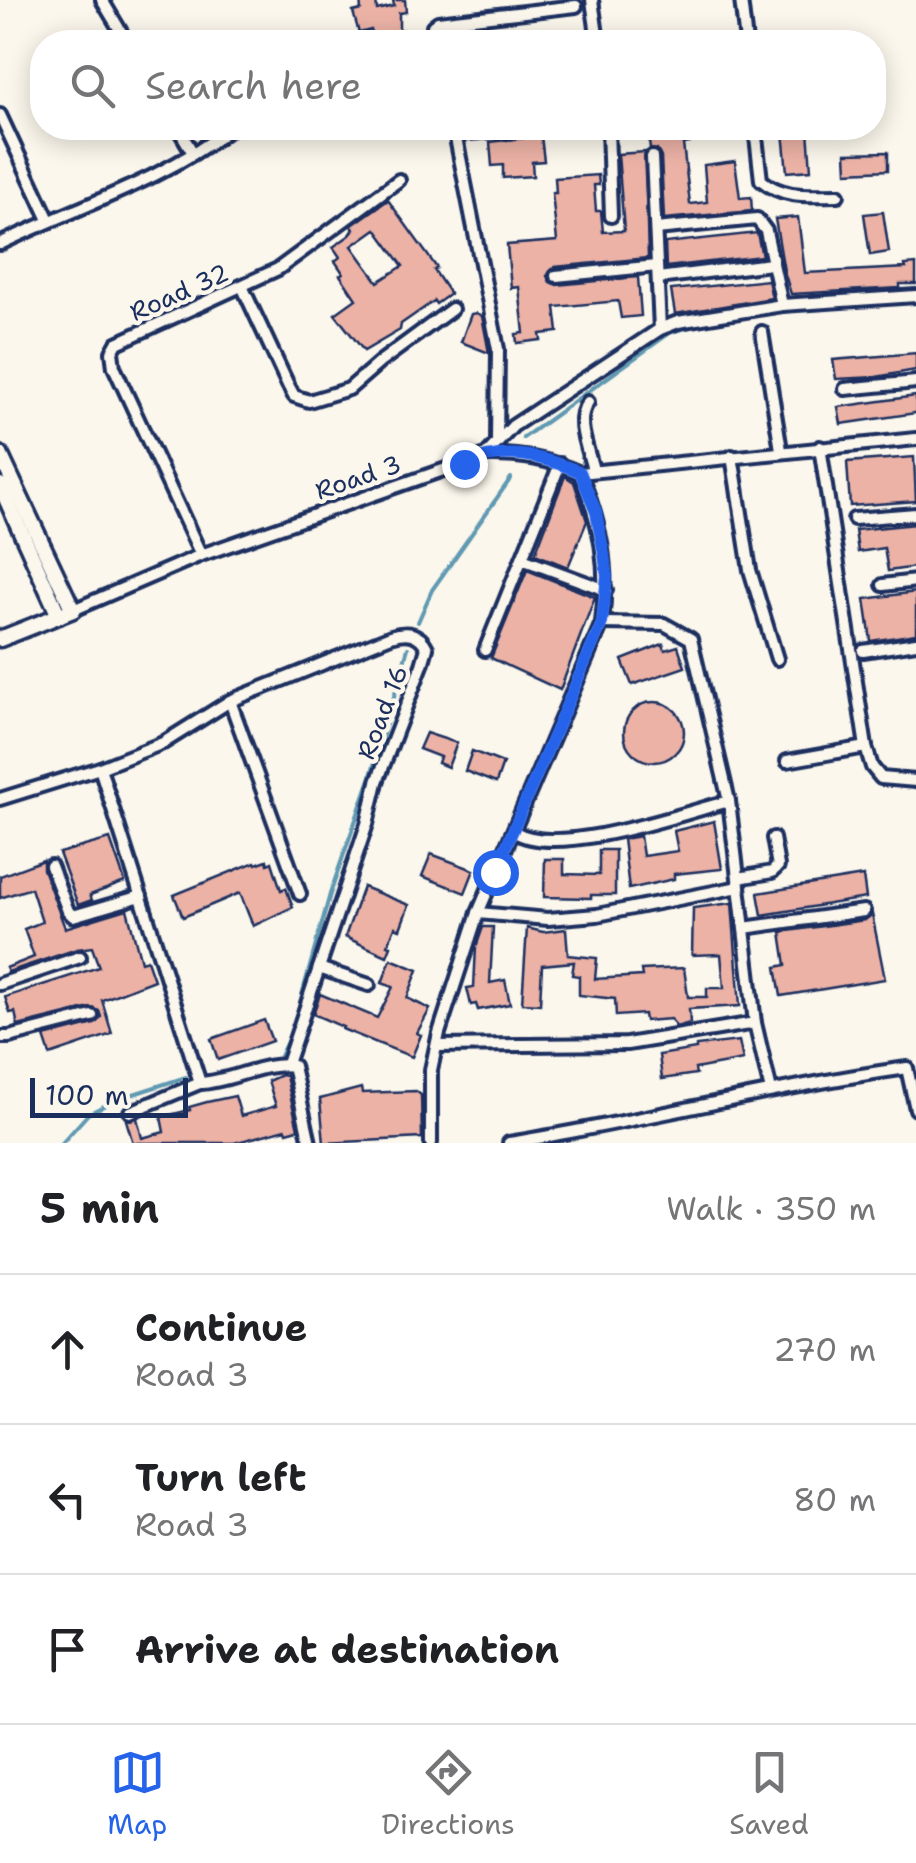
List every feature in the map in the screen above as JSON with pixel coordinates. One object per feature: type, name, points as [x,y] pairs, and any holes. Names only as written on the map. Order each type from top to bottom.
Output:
[{"type":"street","points":[[102,0],[120,30]]},
{"type":"street","points":[[592,0],[596,30]]},
{"type":"street","points":[[741,0],[745,30]]},
{"type":"street","points":[[433,30],[438,22],[576,6]]},
{"type":"street","points":[[0,115],[49,220]]},
{"type":"street","points":[[185,140],[193,153]]},
{"type":"street","points":[[0,244],[49,220],[121,193],[212,140]]},
{"type":"street","points":[[457,140],[498,349],[497,443]]},
{"type":"street","points":[[608,140],[611,216]]},
{"type":"street","points":[[755,140],[760,180],[772,190],[787,196],[838,195]]},
{"type":"street","points":[[652,157],[660,329]]},
{"type":"street","name":"Road 32","points":[[201,554],[114,367],[112,352],[117,343],[134,333],[242,286],[308,249],[400,180]]},
{"type":"street","points":[[656,229],[757,219],[766,231],[782,305]]},
{"type":"street","points":[[556,276],[772,264]]},
{"type":"street","points":[[242,286],[294,396],[309,401],[349,389],[452,309]]},
{"type":"street","points":[[486,455],[526,417],[660,329],[678,322],[782,305],[916,296]]},
{"type":"street","points":[[762,332],[781,450]]},
{"type":"street","points":[[845,389],[916,382]]},
{"type":"street","points":[[588,402],[582,410],[582,423],[594,470]]},
{"type":"street","points":[[431,1143],[436,1046],[478,913],[602,623],[607,576],[596,512],[580,472],[916,439]]},
{"type":"street","points":[[820,446],[866,748],[881,778],[916,781]]},
{"type":"street","points":[[0,454],[66,613]]},
{"type":"street","name":"Road 3","points":[[0,639],[201,554],[486,455],[514,454],[552,460],[580,472]]},
{"type":"street","points":[[732,456],[750,570],[777,659]]},
{"type":"street","points":[[485,650],[560,464]]},
{"type":"street","points":[[0,485],[66,613]]},
{"type":"street","points":[[854,519],[916,514]]},
{"type":"street","points":[[522,560],[606,590]]},
{"type":"street","points":[[884,585],[916,581]]},
{"type":"street","points":[[602,623],[664,624],[691,639],[729,801],[754,1022],[771,1091]]},
{"type":"street","name":"Road 16","points":[[0,799],[100,768],[163,743],[230,701],[401,633],[422,639],[427,648],[377,782],[367,824],[287,1064]]},
{"type":"street","points":[[863,652],[916,643]]},
{"type":"street","points":[[230,701],[300,894]]},
{"type":"street","points":[[787,761],[866,748]]},
{"type":"street","points":[[100,768],[200,1083]]},
{"type":"street","points":[[515,832],[545,841],[591,838],[729,801]]},
{"type":"street","points":[[478,913],[548,920],[598,915],[739,883],[772,872],[778,866],[773,838]]},
{"type":"street","points":[[51,866],[72,916],[141,896]]},
{"type":"street","points":[[744,928],[864,911]]},
{"type":"street","points":[[0,984],[80,957]]},
{"type":"street","points":[[319,968],[369,986]]},
{"type":"street","points":[[0,1036],[92,1016]]},
{"type":"street","points":[[436,1046],[627,1044],[754,1022]]},
{"type":"street","points":[[130,1112],[200,1083],[287,1064],[293,1066],[296,1076],[310,1143]]},
{"type":"street","points":[[509,1143],[907,1068],[916,1109]]},
{"type":"building","points":[[360,0],[376,0],[377,10],[394,6],[393,0],[405,0],[406,12],[399,13],[399,30],[358,30],[353,12],[361,10]]},
{"type":"building","points":[[541,140],[544,161],[532,162],[533,176],[503,178],[503,165],[492,166],[490,142]]},
{"type":"building","points":[[649,140],[690,140],[683,144],[690,204],[707,202],[704,165],[735,161],[740,198],[751,197],[752,211],[664,219],[661,157],[657,150],[650,149]]},
{"type":"building","points":[[784,140],[809,140],[811,170],[787,172]]},
{"type":"building","points":[[645,152],[648,258],[555,267],[547,276],[557,285],[638,277],[641,316],[621,318],[618,301],[555,307],[558,332],[540,334],[541,340],[517,343],[516,334],[524,333],[519,287],[511,288],[507,245],[557,241],[552,193],[556,193],[555,178],[598,175],[599,185],[594,185],[596,211],[601,211],[603,232],[624,231],[618,154]]},
{"type":"building","points":[[888,152],[888,170],[847,172],[846,153]]},
{"type":"building","points":[[388,200],[437,268],[434,270],[450,294],[436,304],[434,301],[401,324],[400,330],[364,351],[335,314],[356,299],[340,275],[343,273],[335,261],[340,257],[333,247],[350,235],[354,229],[351,226]],"holes":[[[376,229],[403,266],[378,282],[352,246]]]},
{"type":"building","points":[[883,212],[889,252],[870,255],[864,214]]},
{"type":"building","points":[[798,217],[805,273],[906,268],[905,265],[916,264],[916,284],[791,294],[775,219]]},
{"type":"building","points":[[757,233],[762,256],[666,267],[665,243]]},
{"type":"building","points":[[768,280],[772,298],[675,314],[671,290]]},
{"type":"building","points":[[471,314],[482,316],[489,353],[461,342]]},
{"type":"building","points":[[916,353],[916,370],[836,379],[833,360]]},
{"type":"building","points":[[916,396],[916,413],[841,424],[838,407]]},
{"type":"building","points":[[914,457],[916,501],[850,506],[847,462]]},
{"type":"building","points":[[565,476],[574,482],[587,521],[568,567],[535,554]]},
{"type":"building","points":[[916,524],[916,567],[888,571],[884,548],[858,552],[855,530]]},
{"type":"building","points":[[527,570],[595,597],[560,690],[491,658]]},
{"type":"building","points":[[916,592],[916,634],[871,641],[865,599]]},
{"type":"building","points":[[663,644],[665,650],[678,646],[685,667],[632,685],[622,660]]},
{"type":"building","points":[[654,702],[675,711],[684,732],[675,753],[654,762],[633,753],[624,732],[633,711]]},
{"type":"building","points":[[426,733],[457,743],[448,767],[438,763],[440,757],[419,749]]},
{"type":"building","points":[[472,751],[503,763],[496,783],[465,771]]},
{"type":"building","points":[[714,821],[722,869],[674,874],[674,879],[629,889],[623,839],[640,836],[643,856],[678,851],[674,831]]},
{"type":"building","points":[[110,839],[125,882],[90,895],[92,900],[78,905],[59,853]]},
{"type":"building","points":[[599,850],[615,850],[615,895],[544,897],[545,859],[564,859],[564,874],[599,875]]},
{"type":"building","points":[[431,854],[474,870],[465,893],[422,876]]},
{"type":"building","points":[[43,860],[65,928],[127,909],[141,962],[147,960],[154,980],[102,1000],[112,1034],[50,1055],[44,1037],[95,1024],[101,1017],[99,1011],[90,1008],[18,1026],[15,1012],[10,1013],[5,997],[99,967],[92,947],[8,972],[6,968],[34,957],[24,929],[42,922],[31,888],[0,898],[0,876]]},
{"type":"building","points":[[267,860],[268,864],[272,862],[281,890],[286,888],[293,907],[253,926],[240,893],[183,917],[174,895]]},
{"type":"building","points":[[863,876],[866,898],[762,915],[758,893]]},
{"type":"building","points":[[363,887],[409,905],[400,929],[395,927],[387,956],[345,937]]},
{"type":"building","points":[[732,903],[740,1006],[689,1009],[690,1023],[676,1027],[671,1019],[645,1021],[644,1014],[616,1016],[615,999],[579,995],[579,976],[572,975],[574,962],[542,965],[540,1004],[522,1003],[527,928],[543,932],[566,929],[568,955],[597,958],[595,979],[642,976],[641,970],[684,968],[688,997],[707,997],[707,988],[724,988],[721,954],[692,955],[693,908]]},
{"type":"building","points":[[872,914],[885,979],[781,996],[776,967],[786,965],[781,932],[865,920]]},
{"type":"building","points":[[483,927],[493,927],[490,983],[505,980],[510,1004],[478,1010],[476,1004],[471,1005],[467,988],[474,987],[476,947]]},
{"type":"building","points":[[391,959],[418,970],[407,998],[430,1009],[417,1033],[421,1035],[412,1057],[313,1014],[320,994],[377,1018],[393,987],[382,983]]},
{"type":"building","points":[[264,1020],[272,1041],[218,1060],[211,1039]]},
{"type":"building","points":[[739,1041],[743,1060],[662,1079],[659,1055]]},
{"type":"building","points":[[286,1076],[298,1129],[234,1143],[133,1143],[126,1120],[137,1118],[142,1138],[164,1132],[161,1117],[207,1102],[235,1096],[241,1116],[276,1106],[268,1081]]},
{"type":"building","points":[[361,1088],[362,1093],[416,1091],[421,1095],[422,1138],[324,1143],[320,1099]]},
{"type":"waterway","points":[[523,438],[671,332],[713,321]]},
{"type":"waterway","points":[[418,622],[432,590],[511,478]]},
{"type":"waterway","points":[[280,1056],[292,1031],[330,894],[370,779],[408,648]]},
{"type":"waterway","points":[[62,1143],[88,1114],[115,1100],[186,1077]]},
{"type":"route","points":[[464,464],[486,455],[514,454],[552,460],[580,472],[596,512],[607,576],[602,623],[495,872]]}]
